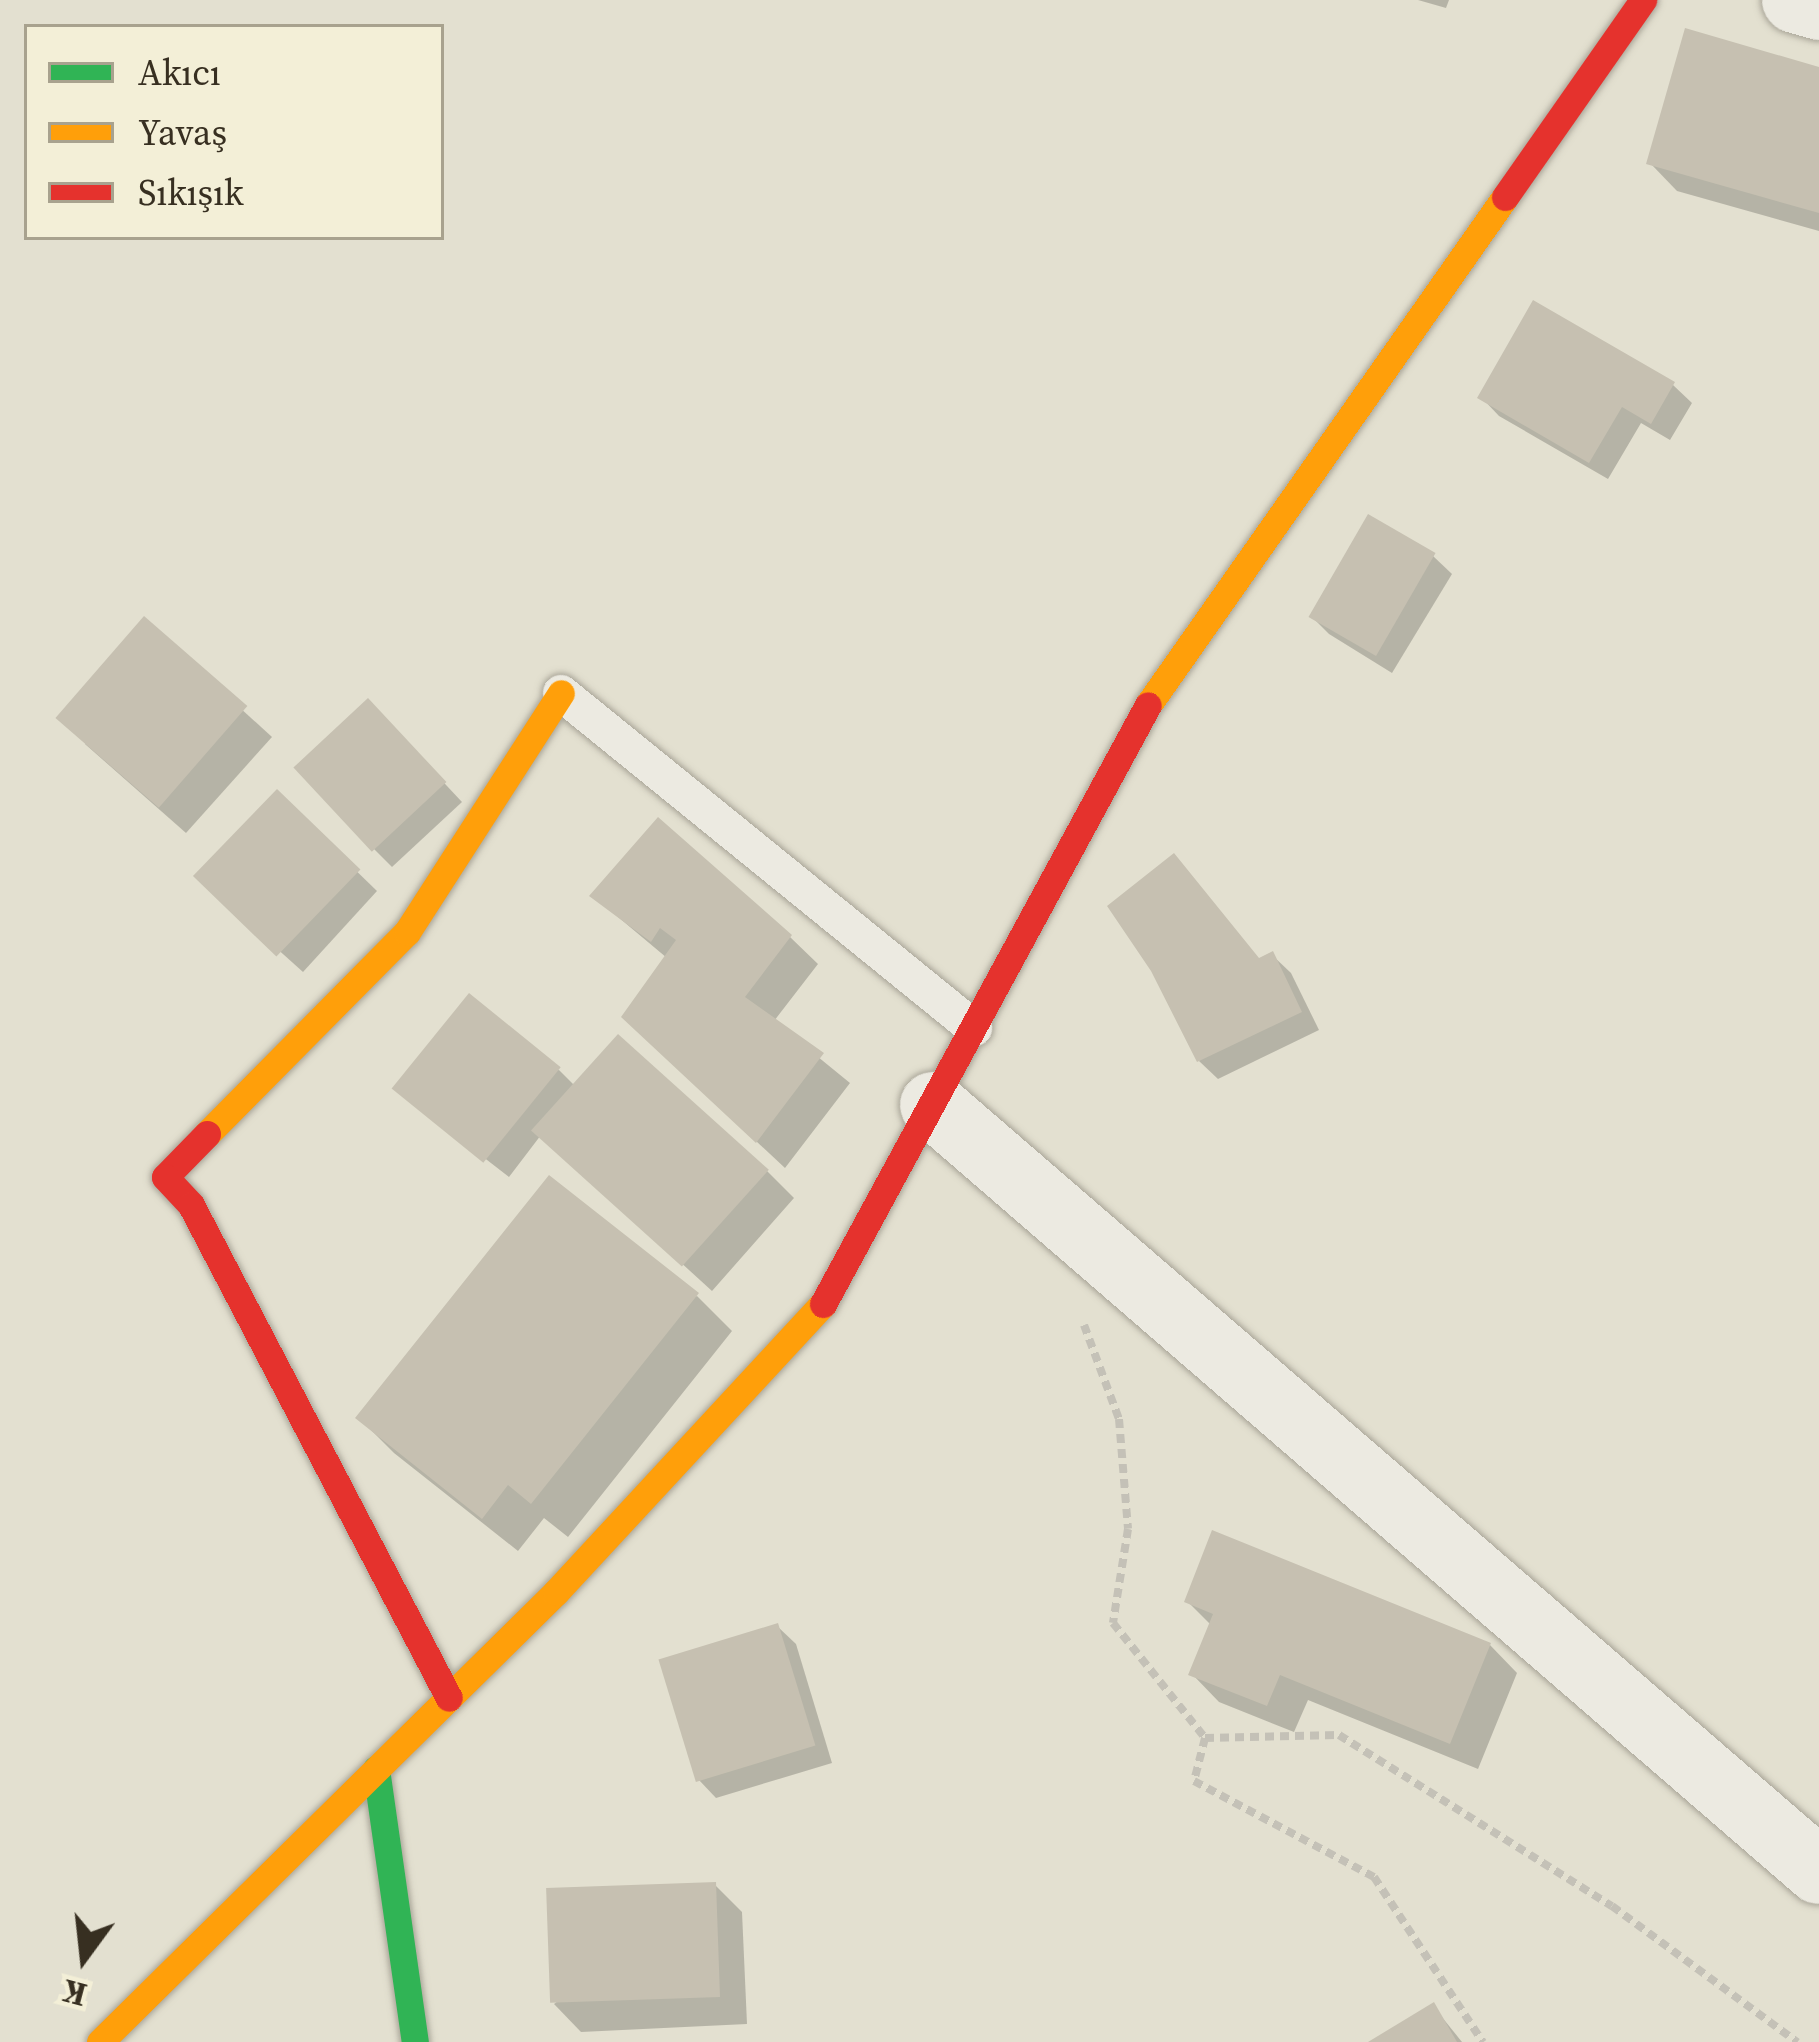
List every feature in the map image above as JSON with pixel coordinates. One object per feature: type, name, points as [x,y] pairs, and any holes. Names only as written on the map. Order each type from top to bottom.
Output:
[{"type":"street","points":[[100,2042],[449,1698],[833,1294],[1144,710],[1643,0]]},
{"type":"street","points":[[1795,0],[1819,8]]},
{"type":"street","points":[[449,1698],[191,1205],[165,1177],[407,932],[561,693]]},
{"type":"street","points":[[933,1105],[1819,1871]]},
{"type":"street","points":[[376,1769],[415,2042]]},
{"type":"lane","points":[[561,693],[974,1028]]},
{"type":"path","points":[[1082,1322],[1119,1419],[1128,1529],[1113,1623],[1205,1738]]},
{"type":"path","points":[[1205,1738],[1339,1736],[1612,1906],[1797,2042]]},
{"type":"path","points":[[1205,1738],[1194,1781],[1374,1877],[1483,2042]]},
{"type":"building","points":[[1685,28],[1819,67],[1819,213],[1646,164]]},
{"type":"building","points":[[1533,300],[1675,382],[1651,424],[1622,407],[1589,463],[1477,398]]},
{"type":"building","points":[[1368,514],[1436,553],[1376,656],[1308,617]]},
{"type":"building","points":[[144,616],[247,706],[159,808],[55,718]]},
{"type":"building","points":[[368,698],[446,782],[372,852],[293,768]]},
{"type":"building","points":[[277,789],[360,870],[276,957],[193,876]]},
{"type":"building","points":[[658,817],[792,935],[745,997],[824,1053],[756,1143],[621,1017],[676,940],[660,928],[651,942],[589,896]]},
{"type":"building","points":[[1174,853],[1259,958],[1273,951],[1302,1012],[1197,1062],[1151,971],[1107,906]]},
{"type":"building","points":[[469,993],[561,1067],[483,1163],[392,1089]]},
{"type":"building","points":[[618,1034],[769,1170],[682,1266],[531,1131]]},
{"type":"building","points":[[549,1175],[699,1293],[531,1504],[508,1485],[482,1519],[355,1418]]},
{"type":"building","points":[[1212,1530],[1491,1643],[1450,1744],[1280,1675],[1267,1706],[1188,1675],[1213,1614],[1184,1602]]},
{"type":"building","points":[[778,1623],[815,1745],[696,1782],[658,1660]]},
{"type":"building","points":[[716,1882],[720,1997],[550,2003],[546,1888]]},
{"type":"building","points":[[1434,2002],[1457,2042],[1368,2042]]},
{"type":"traffic: fast","points":[[376,1769],[415,2042]]},
{"type":"traffic: slow","points":[[1148,705],[1505,197]]},
{"type":"traffic: slow","points":[[207,1134],[407,932],[561,693]]},
{"type":"traffic: slow","points":[[100,2042],[556,1592],[823,1304]]},
{"type":"traffic: jam","points":[[1505,197],[1643,0]]},
{"type":"traffic: jam","points":[[823,1304],[1148,705]]},
{"type":"traffic: jam","points":[[207,1134],[165,1177],[191,1205],[449,1698]]}]
